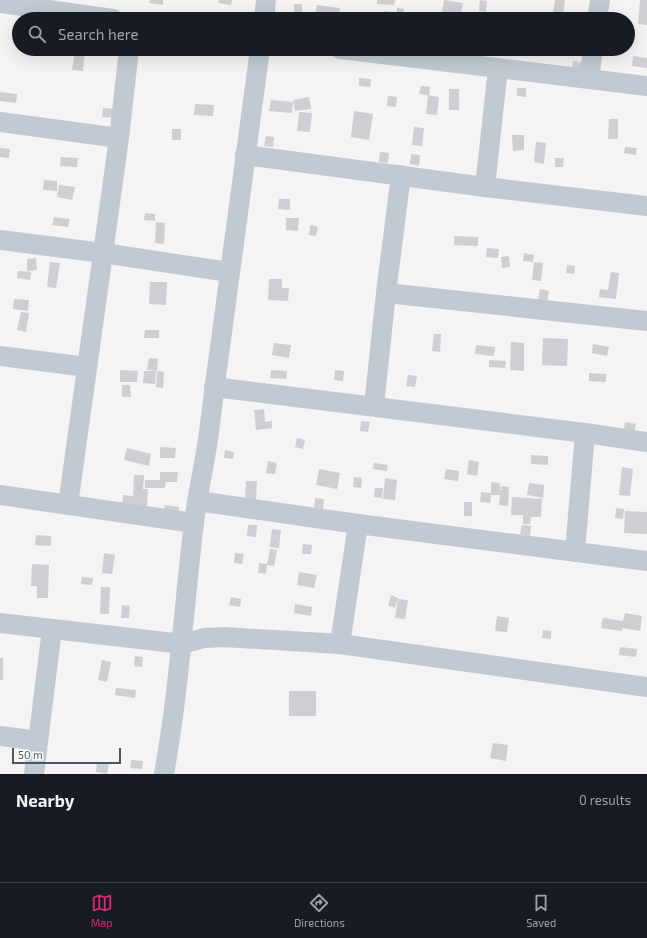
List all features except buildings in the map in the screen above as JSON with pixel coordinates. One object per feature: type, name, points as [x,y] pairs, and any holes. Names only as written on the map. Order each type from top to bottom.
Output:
[{"type":"street","points":[[265,12],[266,0]]},
{"type":"street","points":[[598,12],[600,0]]},
{"type":"street","points":[[0,3],[64,12]]},
{"type":"street","points":[[68,505],[119,138],[128,56]]},
{"type":"street","points":[[164,774],[183,644],[194,523],[209,433],[229,272],[259,56]]},
{"type":"street","points":[[398,56],[647,86]]},
{"type":"street","points":[[589,79],[592,56]]},
{"type":"street","points":[[485,186],[498,68]]},
{"type":"street","points":[[0,122],[119,138]]},
{"type":"street","points":[[245,155],[647,206]]},
{"type":"street","points":[[374,406],[401,175]]},
{"type":"street","points":[[0,240],[103,253],[229,272]]},
{"type":"street","points":[[386,293],[647,321]]},
{"type":"street","points":[[0,356],[87,367]]},
{"type":"street","points":[[214,387],[374,406],[647,442]]},
{"type":"street","points":[[574,552],[586,433]]},
{"type":"street","points":[[0,495],[194,523]]},
{"type":"street","points":[[197,501],[358,524],[647,561]]},
{"type":"street","points":[[340,644],[358,524]]},
{"type":"street","points":[[0,623],[183,644],[204,638],[223,637],[340,644],[647,687]]},
{"type":"street","points":[[34,774],[52,629]]},
{"type":"street","points":[[0,736],[38,741]]}]
